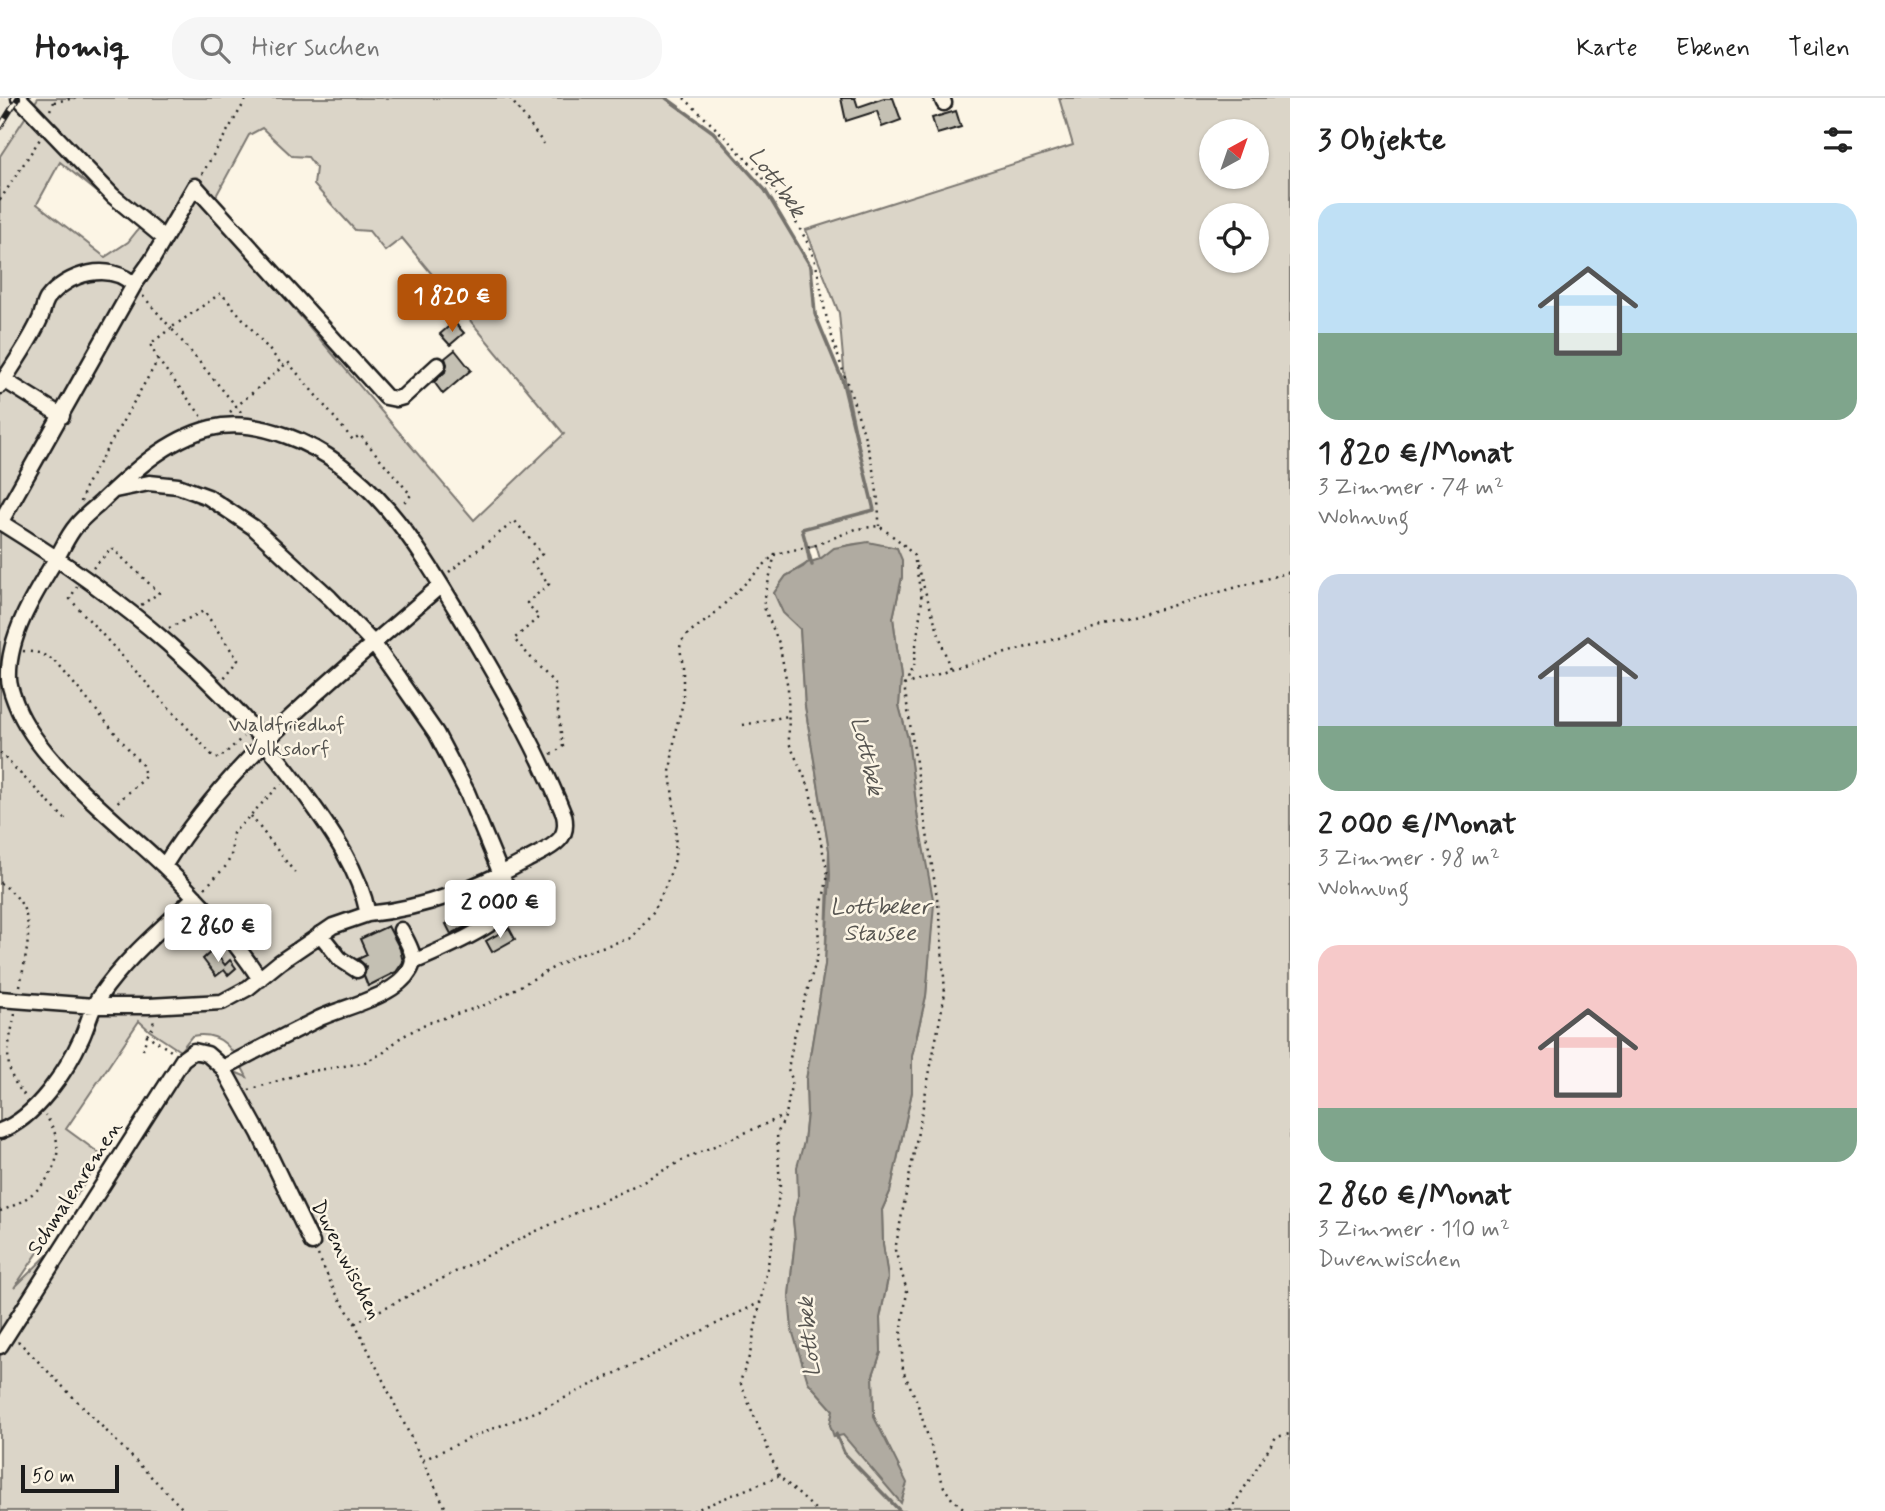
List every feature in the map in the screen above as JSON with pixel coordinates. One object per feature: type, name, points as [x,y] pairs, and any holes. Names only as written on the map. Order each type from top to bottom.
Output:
[{"type":"street","points":[[19,98],[113,196],[164,238]]},
{"type":"street","points":[[368,914],[363,893],[345,855],[291,775],[215,687],[132,611],[0,522],[134,285],[195,186],[386,397],[403,397],[438,365]]},
{"type":"street","points":[[62,416],[2,383],[40,319],[48,298],[59,288],[82,275],[98,272],[114,272],[134,285]]},
{"type":"street","points":[[0,999],[94,1006],[222,1002],[237,995],[260,979],[320,934],[333,926],[368,914],[393,911],[453,896],[551,846],[560,839],[566,824],[540,760],[508,697],[424,557],[392,514],[341,465],[312,446],[253,426],[211,428],[187,436],[166,448],[132,473],[76,526],[27,612],[13,650],[4,687],[32,732],[75,784],[195,897],[260,979]]},
{"type":"street","points":[[113,490],[149,483],[178,486],[208,497],[253,527],[330,598],[374,644],[436,733],[467,792],[509,895],[508,908],[490,925],[413,962]]},
{"type":"street","points":[[164,866],[220,792],[265,743],[439,583]]},
{"type":"street","points":[[0,1131],[11,1127],[36,1107],[69,1062],[94,1006],[130,959],[195,897]]},
{"type":"street","points":[[223,1068],[323,1017],[389,989],[406,976],[413,962],[401,930]]},
{"type":"street","points":[[320,934],[340,959],[357,970]]},
{"type":"street","name":"Duvenwischen","points":[[185,1056],[194,1051],[206,1054],[223,1068],[240,1096],[312,1243]]},
{"type":"street","name":"Schmalenremen","points":[[0,1346],[4,1329],[185,1056]]},
{"type":"path","points":[[0,200],[47,128],[47,116],[57,98]]},
{"type":"path","points":[[54,103],[76,98]]},
{"type":"path","points":[[195,186],[247,98]]},
{"type":"path","points":[[510,98],[544,144]]},
{"type":"path","points":[[684,98],[734,145],[778,198],[805,237],[818,267],[826,314],[870,460],[879,509],[879,526]]},
{"type":"path","points":[[134,285],[253,426]]},
{"type":"path","points":[[211,428],[158,360],[150,344],[222,293],[283,366]]},
{"type":"path","points":[[76,526],[85,487],[158,360]]},
{"type":"path","points":[[228,413],[288,362],[354,440],[360,435],[411,495],[392,514]]},
{"type":"path","points":[[439,583],[515,521],[542,554],[531,562],[549,583],[527,603],[538,617],[514,639],[554,683],[563,747]]},
{"type":"path","points":[[240,1096],[252,1088],[306,1072],[363,1063],[383,1053],[400,1038],[425,1024],[488,1004],[576,955],[631,938],[639,931],[660,900],[675,859],[676,824],[670,772],[683,703],[681,642],[710,618],[775,554],[814,546],[856,529],[879,526],[902,542],[914,556],[950,669]]},
{"type":"path","points":[[132,611],[159,593],[112,548],[84,578],[70,599],[212,755],[219,759],[253,728]]},
{"type":"path","points":[[775,554],[763,605],[779,643],[788,688],[789,743],[808,787],[828,875],[819,918],[818,954],[804,995],[788,1069],[792,1079],[786,1115],[777,1135],[779,1187],[761,1302],[750,1354],[740,1382],[779,1476],[817,1511]]},
{"type":"path","points":[[914,556],[922,600],[913,668],[904,685],[940,917],[945,993],[895,1250],[907,1291],[901,1335],[903,1371],[944,1487],[952,1499],[967,1511]]},
{"type":"path","points":[[904,685],[950,669],[1290,572]]},
{"type":"path","points":[[158,633],[204,611],[237,660],[215,687]]},
{"type":"path","points":[[13,650],[40,653],[55,661],[142,765],[145,775],[143,780],[106,812]]},
{"type":"path","points":[[743,725],[788,716]]},
{"type":"path","points":[[0,753],[67,821]]},
{"type":"path","points":[[195,897],[226,866],[233,849],[233,833],[291,775]]},
{"type":"path","points":[[251,816],[295,873]]},
{"type":"path","points":[[0,883],[11,890],[23,905],[29,922],[29,937],[6,1054],[8,1067],[20,1091],[46,1117],[53,1129],[57,1156],[43,1186],[0,1211]]},
{"type":"path","points":[[143,1050],[147,1035],[154,1026],[149,1006]]},
{"type":"path","points":[[147,1035],[185,1056]]},
{"type":"path","points":[[355,1323],[691,1156],[786,1115]]},
{"type":"path","name":"Duvenwischen","points":[[312,1243],[334,1290],[355,1323],[447,1511]]},
{"type":"path","points":[[422,1460],[565,1398],[761,1302]]},
{"type":"path","points":[[4,1329],[185,1511]]},
{"type":"path","points":[[1230,1511],[1276,1437],[1290,1434]]},
{"type":"path","points":[[693,1511],[779,1476]]},
{"type":"shaded area","points":[[0,98],[38,98],[0,156]]},
{"type":"green space","name":"Waldfriedhof Volksdorf","points":[[38,98],[666,98],[713,132],[765,190],[811,267],[815,314],[842,379],[862,461],[845,380],[839,313],[806,230],[1073,145],[1059,98],[1290,98],[1290,1511],[0,1511],[0,156]],"holes":[[[262,128],[292,156],[308,157],[316,168],[314,185],[355,230],[369,231],[385,251],[402,238],[564,434],[474,520],[209,209],[249,135]],[[60,162],[140,227],[128,242],[105,257],[37,204]],[[805,542],[808,547],[816,545],[820,559],[847,545],[876,544],[897,548],[902,577],[893,618],[901,677],[899,706],[908,739],[933,908],[926,996],[912,1056],[912,1092],[890,1192],[882,1210],[888,1279],[880,1318],[881,1352],[873,1375],[874,1417],[906,1483],[830,1425],[833,1410],[808,1382],[789,1296],[795,1239],[793,1219],[807,1113],[806,1080],[825,965],[829,850],[805,706],[800,628],[774,593],[786,576],[809,562]],[[139,1021],[180,1051],[192,1036],[212,1036],[220,1040],[232,1051],[247,1077],[208,1061],[183,1063],[96,1207],[14,1288],[103,1156],[66,1129]]]},
{"type":"water","name":"Lottbeker Stausee","points":[[868,542],[897,548],[902,560],[902,577],[893,618],[901,677],[899,706],[908,739],[918,820],[934,904],[926,996],[912,1056],[912,1092],[890,1192],[882,1210],[888,1278],[880,1318],[881,1352],[873,1375],[874,1417],[907,1483],[901,1503],[843,1435],[834,1437],[830,1425],[833,1410],[808,1382],[792,1330],[789,1296],[795,1239],[793,1219],[798,1197],[797,1167],[804,1142],[806,1080],[825,965],[830,875],[829,850],[805,706],[800,629],[783,613],[774,593],[786,576],[807,563],[820,559],[834,548]]},
{"type":"building","points":[[841,98],[855,98],[858,107],[884,98],[893,98],[901,120],[882,127],[877,111],[846,121]]},
{"type":"building","points":[[956,111],[961,127],[937,134],[932,118]]},
{"type":"building","points":[[454,322],[464,333],[450,345],[440,334]]},
{"type":"building","points":[[455,350],[471,370],[443,394],[434,382],[445,372],[445,358]]},
{"type":"building","points":[[464,916],[469,925],[451,934],[446,924]]},
{"type":"building","points":[[388,926],[400,949],[403,962],[396,972],[368,986],[364,976],[366,966],[358,959],[367,955],[360,939]]},
{"type":"building","points":[[509,928],[515,939],[492,952],[486,941]]},
{"type":"building","points":[[213,950],[225,965],[230,960],[236,968],[228,975],[224,970],[216,976],[203,959]]},
{"type":"waterway","name":"Lottbek","points":[[666,98],[713,132],[765,190],[811,267],[815,314],[842,379],[874,510],[802,529],[812,565]]},
{"type":"waterway","name":"Lottbek","points":[[836,1434],[844,1453],[900,1511]]},
{"type":"railway","points":[[0,127],[18,98]]}]
